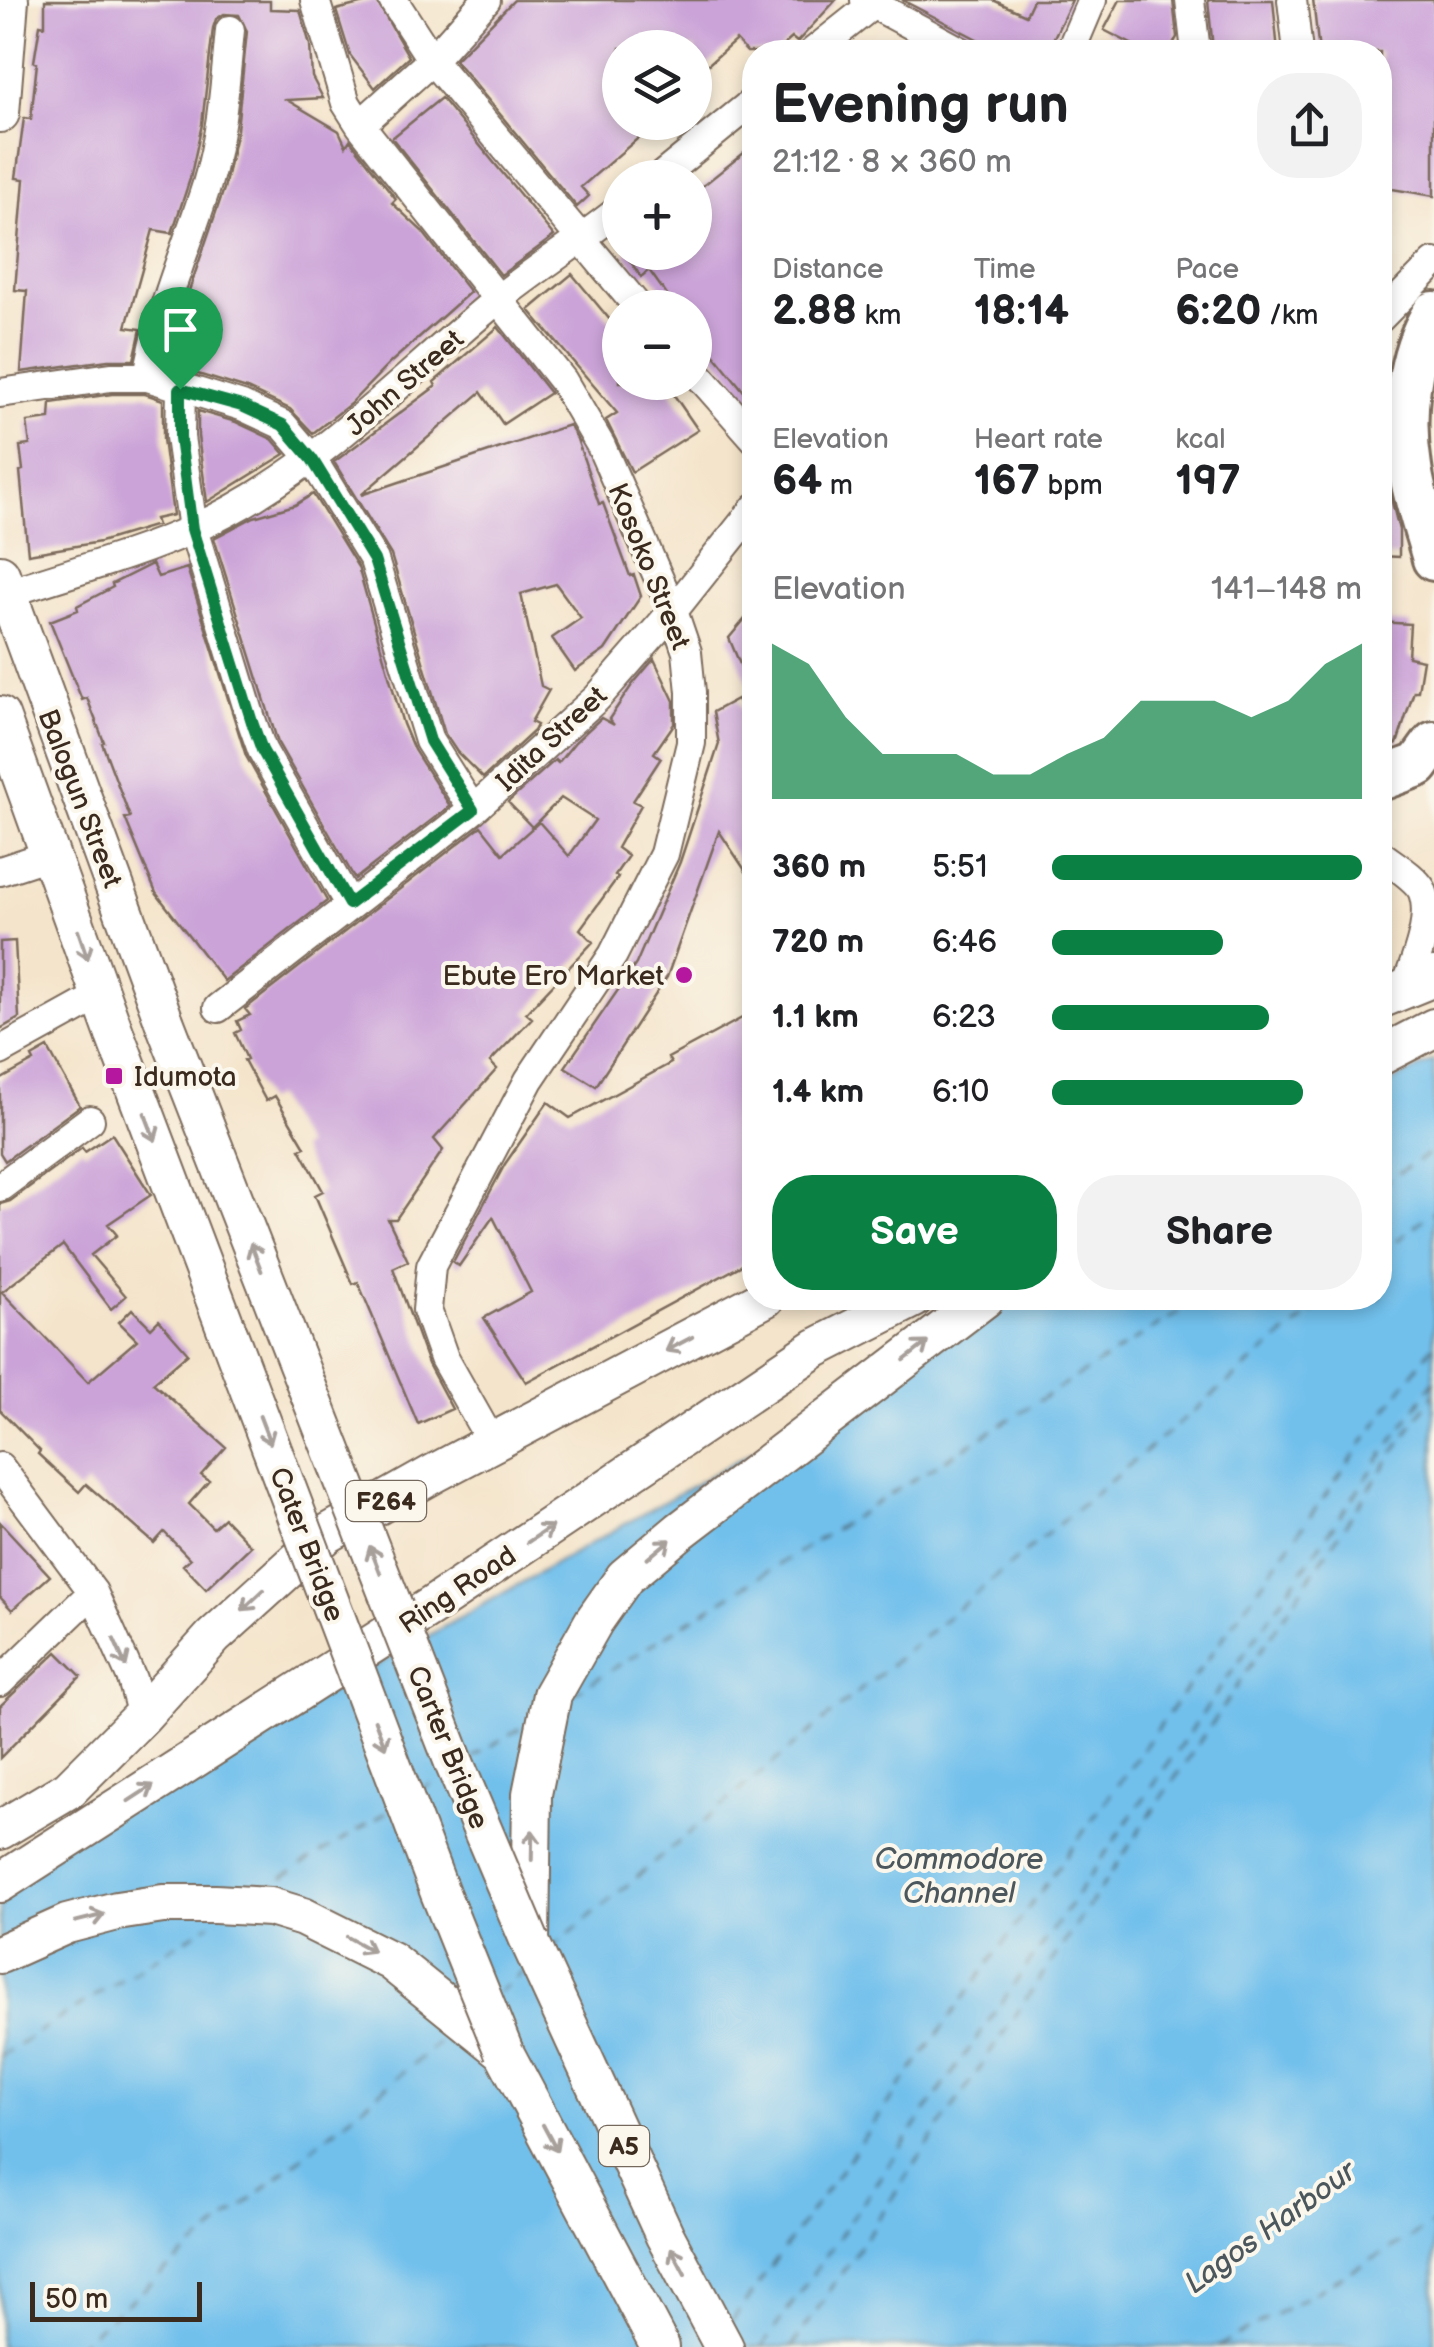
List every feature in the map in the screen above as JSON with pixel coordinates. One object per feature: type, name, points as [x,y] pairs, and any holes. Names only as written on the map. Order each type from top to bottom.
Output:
[{"type":"highway","points":[[1434,313],[1414,362],[1406,408],[1410,468],[1434,559]]},
{"type":"highway","points":[[1392,775],[1418,765],[1434,744]]},
{"type":"main road","points":[[0,113],[9,0]]},
{"type":"main road","name":"Balogun Street","points":[[2,584],[164,1021]]},
{"type":"main road","name":"A5","points":[[0,716],[101,994]]},
{"type":"main road","name":"Cater Bridge","points":[[101,994],[433,1875],[504,2052]]},
{"type":"main road","name":"Carter Bridge","points":[[164,1021],[455,1765],[530,1942],[666,2236],[724,2347]]},
{"type":"main road","points":[[1392,1050],[1434,1028]]},
{"type":"main road","name":"F264","points":[[0,1830],[69,1788],[142,1716],[213,1637],[328,1534],[742,1310]]},
{"type":"main road","name":"Ring Road","points":[[0,1882],[432,1606],[816,1348],[890,1310]]},
{"type":"main road","points":[[530,1942],[532,1794],[552,1695],[625,1577],[970,1310]]},
{"type":"main road","points":[[0,1954],[67,1924],[117,1912],[163,1904],[270,1907],[328,1927],[390,1961],[504,2052]]},
{"type":"main road","name":"A5","points":[[504,2052],[660,2347]]},
{"type":"street","name":"Kosoko Street","points":[[315,0],[346,103],[360,125],[563,381],[601,446],[673,611],[687,652],[692,692],[691,744],[664,854],[612,955],[530,1080],[431,1266],[427,1310],[444,1358],[492,1442]]},
{"type":"street","points":[[393,0],[432,60],[623,290]]},
{"type":"street","points":[[360,125],[432,60],[486,0]]},
{"type":"street","points":[[1075,40],[1092,0]]},
{"type":"street","points":[[1190,0],[1195,40]]},
{"type":"street","points":[[1292,0],[1297,40]]},
{"type":"street","points":[[826,40],[868,3],[939,40]]},
{"type":"street","points":[[148,376],[178,260],[215,152],[230,30]]},
{"type":"street","points":[[681,160],[742,111]]},
{"type":"street","name":"John Street","points":[[2,584],[192,529],[312,459],[359,423],[499,299],[602,223]]},
{"type":"street","points":[[1392,306],[1434,263]]},
{"type":"street","points":[[0,393],[110,376],[148,376],[242,406],[283,425],[312,459],[374,560],[430,741],[473,810]]},
{"type":"street","points":[[180,389],[180,438],[192,529],[262,750],[349,904]]},
{"type":"street","points":[[712,390],[742,424]]},
{"type":"street","name":"Idita Street","points":[[218,1008],[473,810],[598,698],[742,533]]},
{"type":"street","points":[[0,871],[52,854]]},
{"type":"street","points":[[1392,864],[1422,889],[1428,906],[1426,928],[1406,988]]},
{"type":"street","points":[[0,1050],[101,994]]},
{"type":"street","points":[[0,1187],[90,1120]]},
{"type":"street","points":[[0,1467],[93,1592],[132,1679],[142,1716]]},
{"type":"street","points":[[0,1682],[93,1592]]},
{"type":"water","name":"Commodore Channel","points":[[1434,1060],[1434,2347],[0,2347],[0,1879],[998,1310],[1392,1310],[1392,1082]]},
{"type":"building","points":[[45,0],[270,1],[270,9],[300,10],[310,45],[312,77],[323,98],[287,100],[339,131],[346,146],[350,140],[396,199],[392,203],[422,231],[470,292],[350,404],[313,433],[290,409],[247,389],[168,365],[224,189],[237,130],[247,31],[239,15],[224,14],[216,19],[213,28],[202,124],[190,179],[172,233],[153,230],[126,327],[141,329],[134,360],[21,372],[27,291],[15,290],[24,179],[16,178],[24,118],[31,119],[37,63],[34,62],[40,25],[45,26]]},
{"type":"building","points":[[376,0],[409,57],[375,88],[350,55],[336,10]]},
{"type":"building","points":[[514,0],[836,0],[799,40],[742,40],[742,47],[736,40],[712,61],[712,30],[602,30],[602,140],[636,140],[613,160],[602,160],[602,169],[581,187],[589,196],[577,207],[455,60]]},
{"type":"building","points":[[902,0],[993,0],[1026,15],[1033,0],[1072,0],[1053,40],[979,40]]},
{"type":"building","points":[[1120,0],[1173,0],[1175,40],[1124,40],[1104,30]]},
{"type":"building","points":[[1208,0],[1273,0],[1277,40],[1212,40]]},
{"type":"building","points":[[1313,0],[1434,0],[1434,196],[1392,189],[1392,40],[1318,40]]},
{"type":"building","points":[[441,98],[554,236],[501,275],[392,138]]},
{"type":"building","points":[[742,154],[742,389],[712,352],[712,290],[663,290],[649,270],[712,270],[712,178]]},
{"type":"building","points":[[572,274],[602,310],[602,395],[529,310]]},
{"type":"building","points":[[498,327],[550,393],[503,424],[481,392],[361,495],[569,425],[599,504],[603,503],[641,596],[605,650],[575,671],[552,638],[581,618],[556,584],[521,594],[541,686],[549,690],[531,722],[537,725],[534,731],[483,778],[445,734],[391,555],[334,462],[436,386],[434,382]]},
{"type":"building","points":[[112,394],[145,394],[163,400],[163,439],[173,515],[155,519],[157,525],[100,542],[28,554],[20,471],[20,446],[30,445],[27,422],[50,419],[51,403]]},
{"type":"building","points":[[606,400],[677,400],[698,430],[632,472],[606,420],[617,413]]},
{"type":"building","points":[[198,411],[236,422],[272,439],[285,454],[207,502]]},
{"type":"building","points":[[313,494],[358,567],[403,724],[414,750],[450,806],[355,879],[278,743],[214,538]]},
{"type":"building","points":[[1392,502],[1399,530],[1399,557],[1392,557]]},
{"type":"building","points":[[152,564],[158,577],[187,568],[246,756],[327,901],[224,981],[156,893],[125,818],[130,817],[87,698],[82,700],[50,621],[78,610],[77,606],[113,587],[112,584]]},
{"type":"building","points":[[742,622],[742,669],[729,638]]},
{"type":"building","points":[[1392,623],[1410,624],[1408,657],[1423,660],[1418,691],[1414,691],[1397,744],[1392,744]]},
{"type":"building","points":[[654,659],[674,701],[674,724],[654,753],[661,758],[633,801],[641,805],[617,848],[628,856],[615,875],[618,877],[580,929],[593,942],[526,1013],[532,1018],[490,1062],[497,1069],[434,1139],[443,1150],[396,1219],[388,1219],[408,1261],[393,1268],[428,1364],[452,1409],[418,1424],[358,1282],[353,1284],[315,1195],[323,1191],[300,1149],[305,1147],[275,1096],[266,1101],[244,1060],[247,1059],[235,1033],[241,1030],[237,1021],[250,1015],[245,1009],[481,826],[503,854],[539,822],[569,856],[595,820],[561,798],[532,827],[508,802],[555,760],[558,763],[601,718],[614,725],[609,719]]},
{"type":"building","points":[[737,699],[742,708],[742,866],[719,831],[667,977],[596,1086],[565,1067],[636,964],[680,862],[719,744],[713,712]]},
{"type":"building","points":[[15,941],[19,1018],[0,1029],[0,942]]},
{"type":"building","points":[[742,1018],[742,1265],[526,1382],[484,1318],[531,1292],[493,1217],[459,1266],[453,1262],[505,1164],[548,1102],[570,1118],[671,1063],[668,1058]]},
{"type":"building","points":[[48,1048],[80,1106],[5,1161],[0,1153],[0,1080],[34,1061],[32,1057]]},
{"type":"building","points":[[112,1134],[151,1195],[108,1224],[117,1235],[91,1255],[126,1296],[111,1309],[63,1245],[2,1292],[88,1382],[137,1340],[119,1322],[132,1309],[151,1328],[159,1320],[188,1353],[153,1383],[226,1447],[201,1475],[209,1481],[189,1504],[213,1528],[224,1518],[251,1546],[206,1589],[183,1565],[190,1559],[164,1532],[154,1543],[86,1484],[79,1492],[38,1454],[40,1451],[0,1410],[0,1204],[10,1201],[82,1148],[85,1152]]},
{"type":"building","points":[[0,1522],[50,1576],[12,1610],[0,1597]]},
{"type":"building","points":[[57,1652],[81,1676],[0,1758],[0,1706]]},
{"type":"ferry route","points":[[1392,1177],[1434,1151]]},
{"type":"ferry route","points":[[1392,1245],[1434,1210]]},
{"type":"ferry route","points":[[573,1694],[1183,1310]]},
{"type":"ferry route","points":[[552,1948],[1315,1310]]},
{"type":"ferry route","points":[[732,2321],[1434,1344]]},
{"type":"ferry route","points":[[762,2347],[1434,1381]]},
{"type":"ferry route","points":[[792,2347],[1434,1393]]},
{"type":"ferry route","points":[[472,1758],[528,1723]]},
{"type":"ferry route","points":[[421,1790],[440,1779]]},
{"type":"ferry route","points":[[264,1889],[389,1811]]},
{"type":"ferry route","points":[[0,2056],[211,1923]]},
{"type":"ferry route","points":[[498,1993],[523,1972]]},
{"type":"ferry route","points":[[75,2347],[450,2033]]},
{"type":"ferry route","points":[[1218,2347],[1434,2224]]},
{"type":"place","name":"Ebute Ero Market","points":[[684,975]]},
{"type":"place","name":"Idumota","points":[[114,1076]]},
{"type":"route","points":[[180,389],[242,406],[283,425],[312,459],[374,560],[430,741],[473,810],[349,904],[262,750],[252,722],[192,529],[180,438],[180,389]]},
{"type":"water label","name":"Lagos Harbour","points":[[1270,2227]]}]
